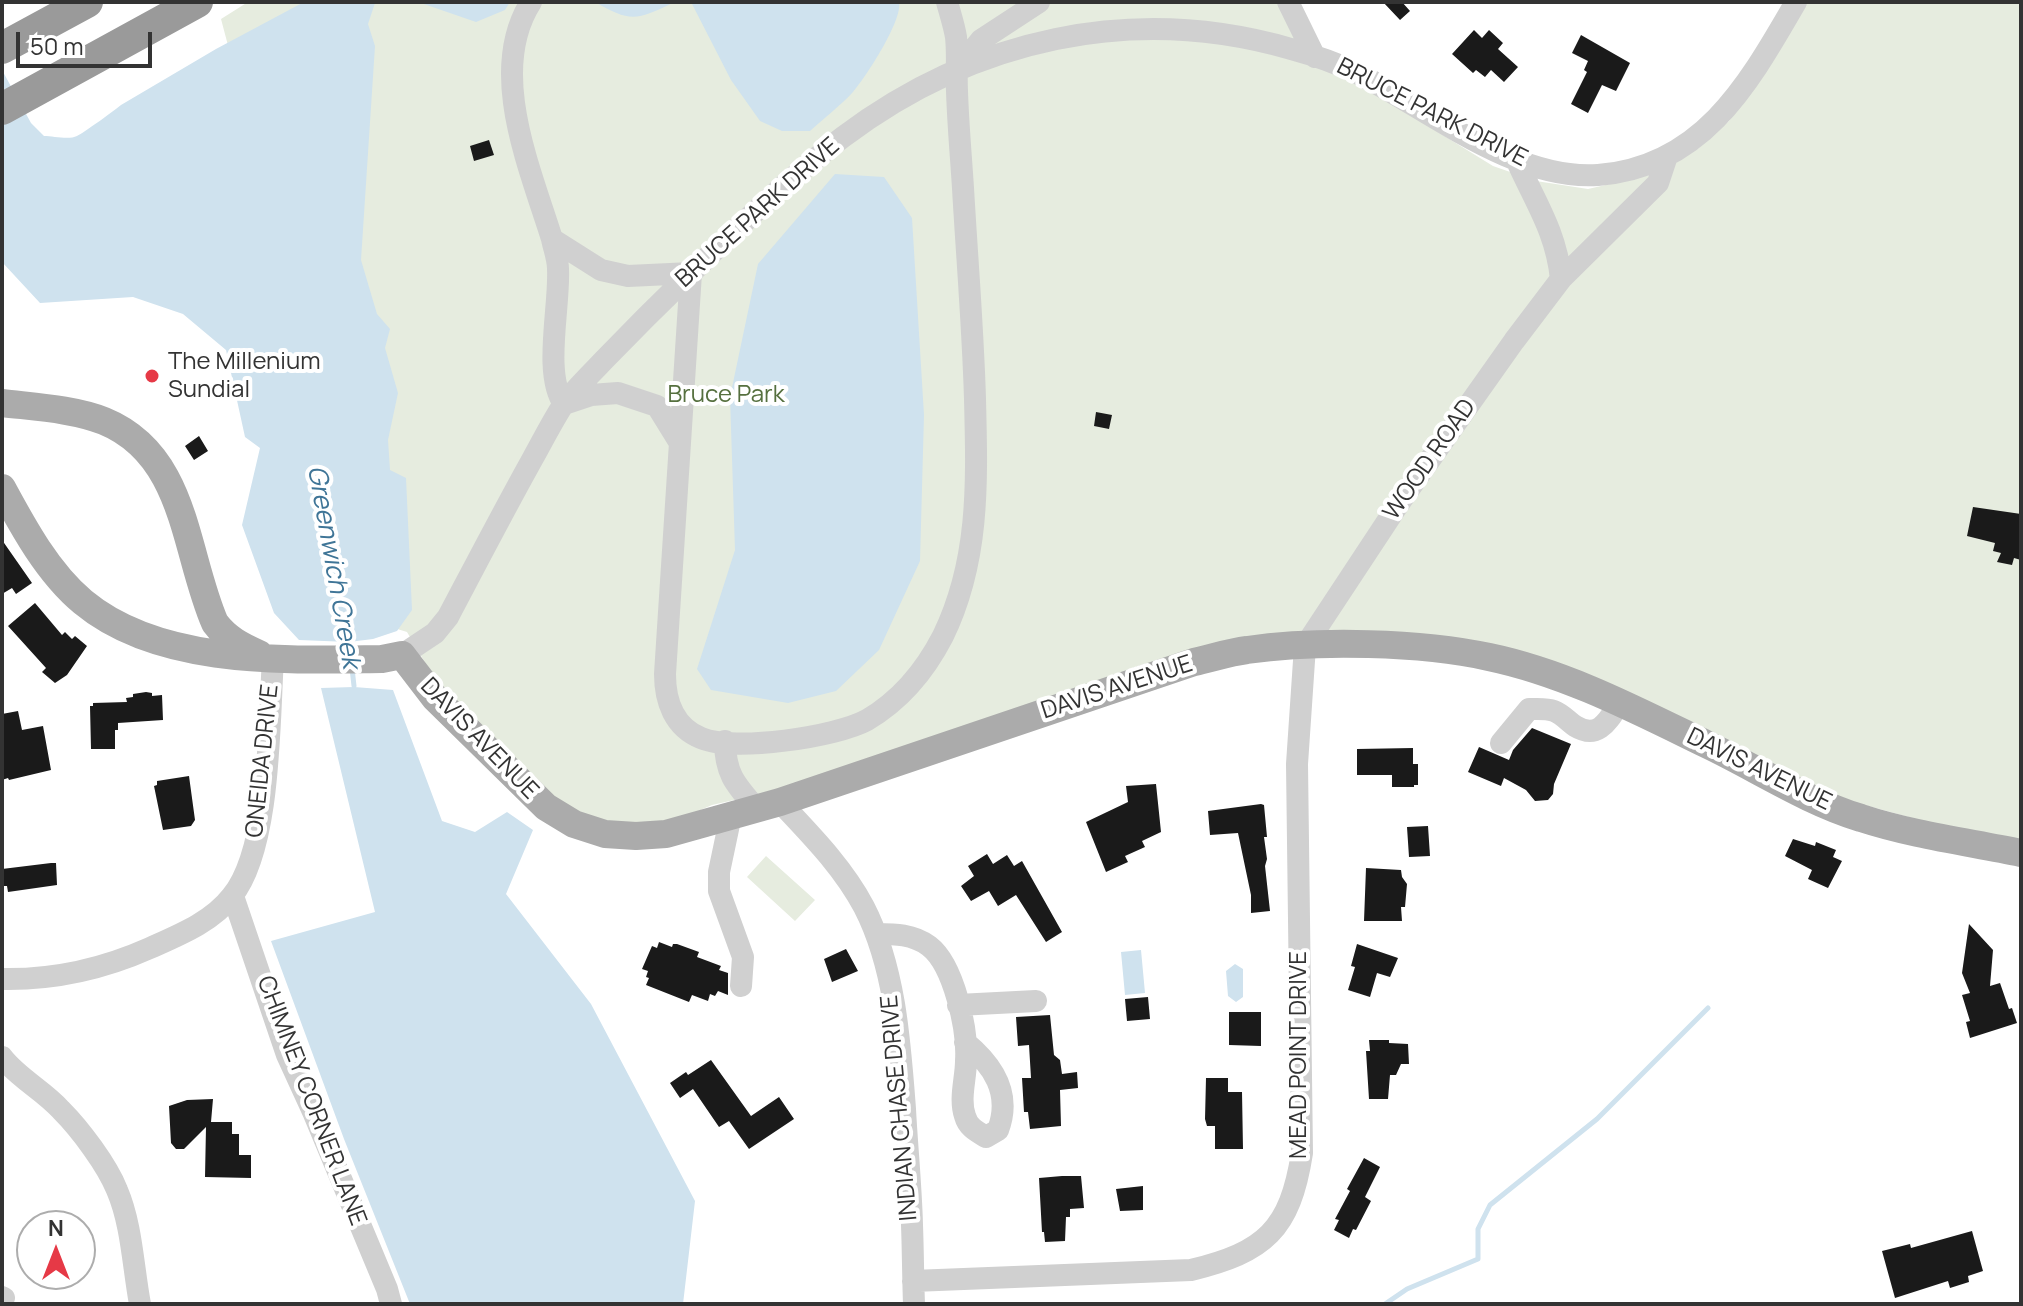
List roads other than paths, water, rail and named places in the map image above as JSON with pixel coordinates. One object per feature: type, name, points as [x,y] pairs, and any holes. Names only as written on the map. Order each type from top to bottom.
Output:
[{"type":"highway","points":[[4,47],[87,2]]},
{"type":"highway","points":[[2,109],[197,2]]},
{"type":"main road","points":[[2,403],[104,421],[133,437],[151,453],[167,477],[177,502],[207,606],[215,623],[236,644],[268,657]]},
{"type":"main road","points":[[2,488],[31,539],[81,601],[103,616],[168,645],[226,657],[305,660],[392,657]]},
{"type":"main road","name":"DAVIS AVENUE","points":[[392,657],[546,807],[574,824],[605,834],[666,834],[755,808],[1194,662],[1247,650],[1305,646],[1440,649],[1490,657],[1563,680],[1619,704],[1751,765],[1826,805],[1860,818],[2021,853]]},
{"type":"street","points":[[552,239],[601,270],[628,276],[691,273],[678,440],[665,691],[670,709],[683,725],[702,738],[725,741],[769,743],[840,732],[865,721],[909,688],[943,636],[959,597],[975,524],[977,483],[973,349],[956,37],[947,2]]},
{"type":"street","points":[[957,70],[981,40],[1039,2]]},
{"type":"street","points":[[1288,2],[1315,57]]},
{"type":"street","name":"BRUCE PARK DRIVE","points":[[392,657],[435,633],[448,617],[510,498],[564,404],[662,300],[767,199],[843,136],[893,103],[957,70],[990,56],[1032,45],[1106,32],[1159,28],[1206,32],[1264,42],[1329,60],[1516,159],[1551,171],[1597,175],[1645,165],[1667,156],[1697,137],[1723,114],[1750,78],[1796,2]]},
{"type":"street","points":[[528,7],[512,49],[513,91],[531,173],[558,267],[554,361],[556,392],[564,404],[591,395],[618,393],[657,406],[678,440]]},
{"type":"street","name":"WOOD ROAD","points":[[1305,646],[1398,505],[1514,341],[1561,279],[1658,183],[1667,156]]},
{"type":"street","points":[[1516,159],[1546,216],[1559,256],[1561,279]]},
{"type":"street","name":"MEAD POINT DRIVE","points":[[913,1281],[1191,1270],[1220,1263],[1245,1251],[1264,1240],[1276,1228],[1296,1189],[1302,1153],[1297,764],[1305,646]]},
{"type":"street","name":"ONEIDA DRIVE","points":[[2,979],[69,975],[108,965],[206,920],[233,896],[255,843],[263,791],[268,657]]},
{"type":"street","points":[[1501,743],[1529,709],[1545,708],[1557,712],[1585,731],[1596,731],[1606,724],[1619,704]]},
{"type":"street","name":"INDIAN CHASE DRIVE","points":[[725,741],[725,762],[755,808],[819,844],[851,886],[876,934],[896,1019],[912,1222],[914,1304]]},
{"type":"street","points":[[741,986],[743,957],[719,891],[719,872],[755,808]]},
{"type":"street","name":"CHIMNEY CORNER LANE","points":[[233,896],[287,1055],[391,1304]]},
{"type":"street","points":[[876,934],[905,934],[929,946],[943,964],[958,1005],[965,1042]]},
{"type":"street","points":[[958,1005],[1036,1001]]},
{"type":"street","points":[[2,1057],[64,1113],[117,1189],[125,1215],[140,1304]]},
{"type":"water","points":[[304,2],[381,2],[375,3],[368,24],[375,46],[361,260],[377,314],[390,329],[385,348],[398,393],[388,440],[390,470],[406,478],[412,610],[397,631],[373,639],[349,642],[299,640],[274,613],[242,525],[260,448],[245,437],[226,350],[183,314],[133,297],[40,303],[2,262],[2,70],[31,123],[44,136],[74,137],[121,105],[216,49]]},
{"type":"water","points":[[418,2],[510,2],[505,10],[476,22]]},
{"type":"water","points":[[595,2],[675,2],[652,13],[634,17]]},
{"type":"water","points":[[691,2],[899,2],[899,10],[890,34],[853,92],[810,131],[782,131],[760,121],[731,80]]},
{"type":"water","points":[[835,174],[884,177],[912,218],[924,415],[920,561],[879,650],[836,691],[788,703],[711,690],[697,669],[735,550],[730,397],[758,264]]},
{"type":"water","points":[[321,688],[393,690],[442,821],[475,832],[507,812],[533,830],[506,894],[591,1004],[695,1201],[683,1304],[410,1304],[344,1139],[271,941],[375,912]]},
{"type":"water","points":[[1141,950],[1145,993],[1125,995],[1121,952]]},
{"type":"water","points":[[1235,964],[1243,969],[1243,997],[1236,1002],[1228,996],[1226,971]]},
{"type":"waterway","name":"Greenwich Creek","points":[[352,668],[354,686]]},
{"type":"waterway","points":[[1385,1304],[1407,1289],[1478,1259],[1478,1229],[1490,1205],[1597,1119],[1708,1008]]},
{"type":"place","name":"The Millenium Sundial","points":[[152,376]]},
{"type":"park label","name":"Bruce Park","points":[[726,395]]}]
